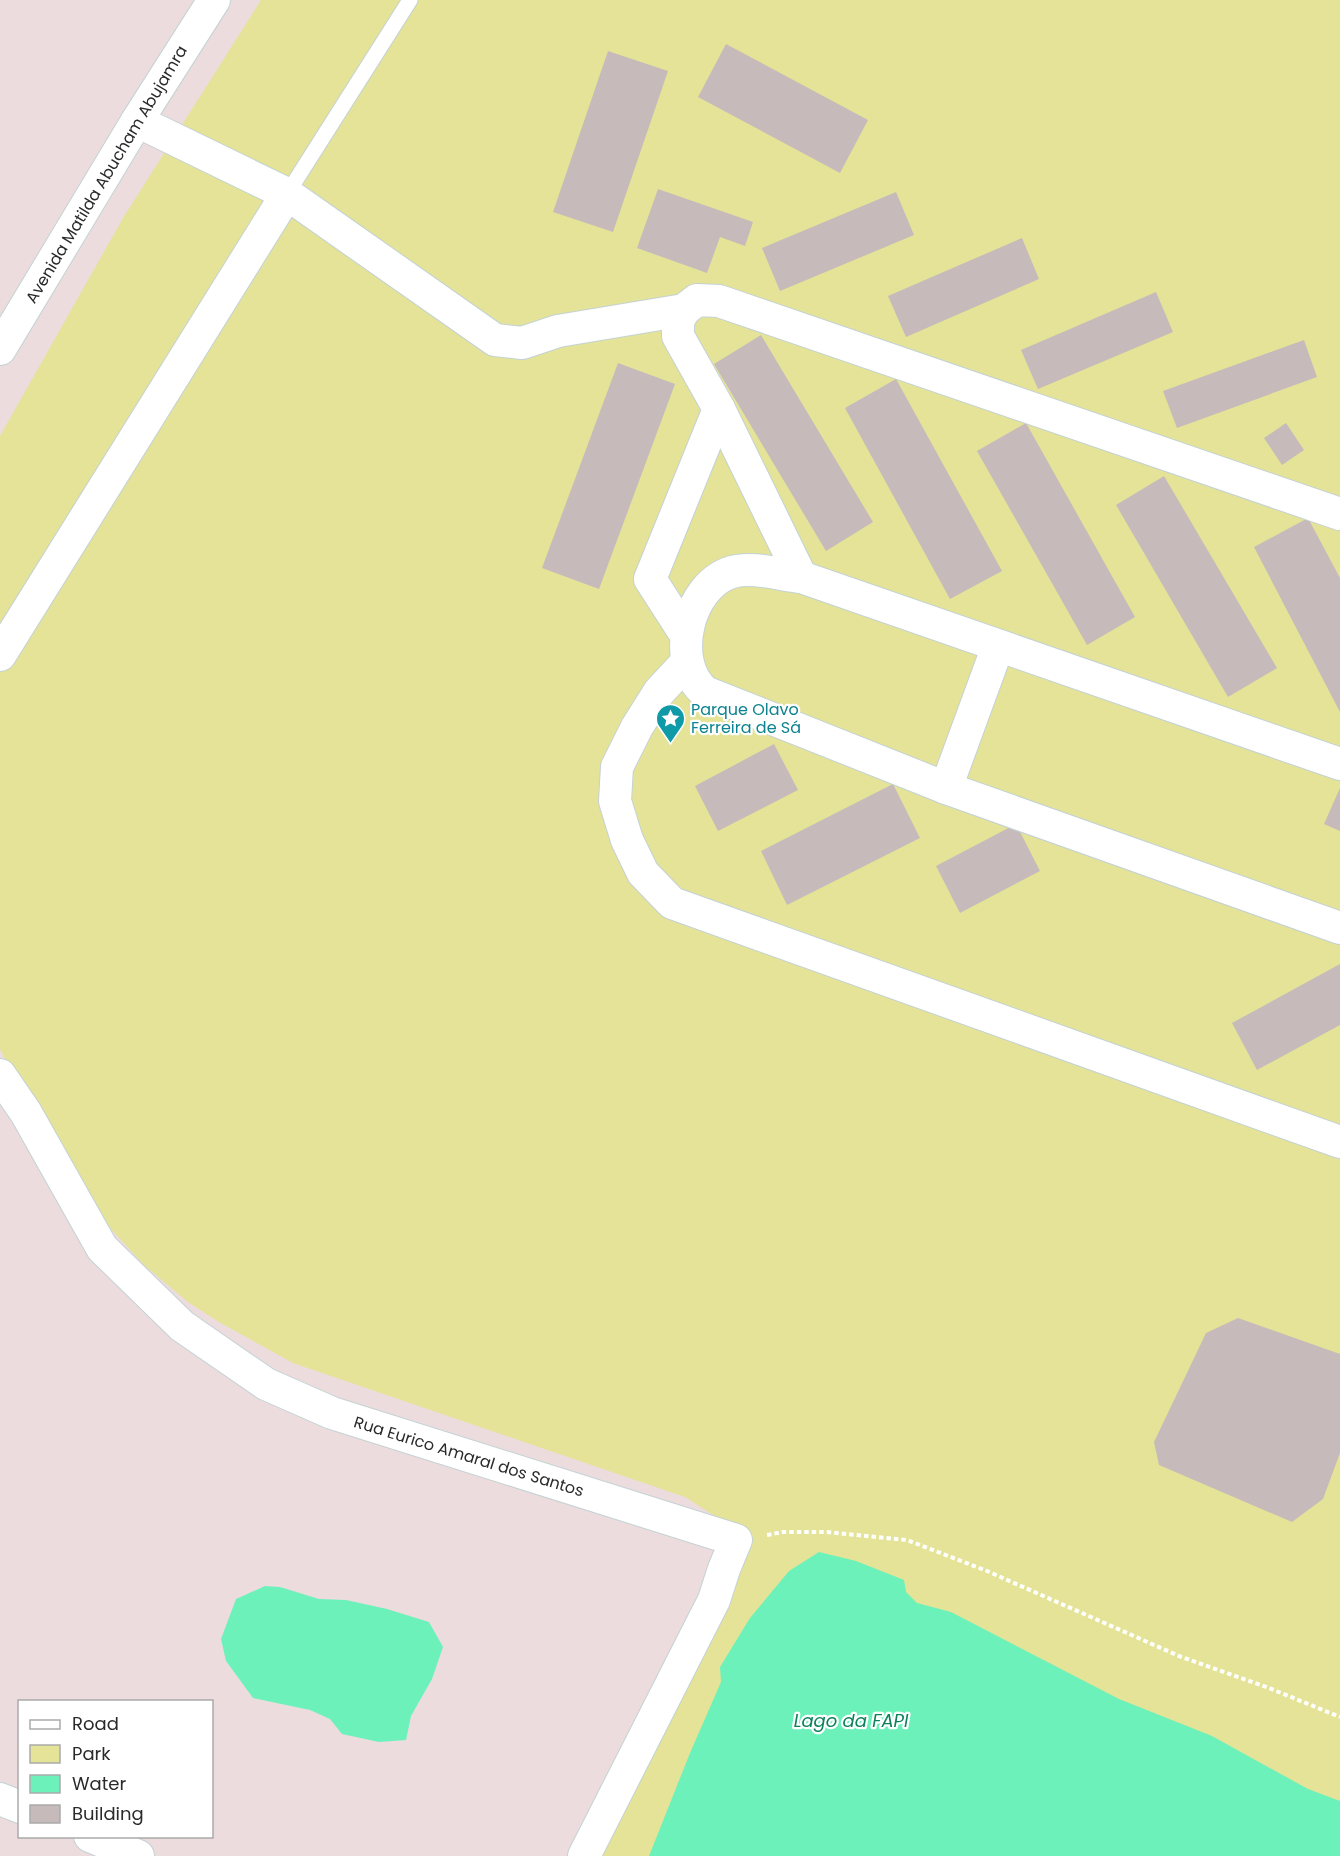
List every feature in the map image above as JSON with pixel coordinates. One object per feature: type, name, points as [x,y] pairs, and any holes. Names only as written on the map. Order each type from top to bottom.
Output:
[{"type":"street","name":"Avenida Matilda Abucham Abujamra","points":[[0,349],[136,121],[214,0]]},
{"type":"street","points":[[136,121],[287,194],[495,340],[522,343],[558,331],[684,310]]},
{"type":"street","points":[[0,655],[287,194]]},
{"type":"street","points":[[801,577],[719,409],[678,336],[678,321],[684,310],[698,300],[719,301],[1340,514]]},
{"type":"street","points":[[719,409],[650,579],[686,649],[695,684],[705,692],[946,788],[1340,928]]},
{"type":"street","points":[[1338,1142],[672,903],[644,873],[627,840],[615,801],[616,767],[637,727],[686,649],[694,609],[719,578],[742,570],[801,577],[1340,764]]},
{"type":"street","points":[[946,788],[998,646]]},
{"type":"street","name":"Rua Eurico Amaral dos Santos","points":[[0,1076],[26,1113],[102,1248],[182,1326],[266,1384],[332,1413],[736,1540]]},
{"type":"street","points":[[584,1856],[714,1600],[736,1540]]},
{"type":"street","points":[[0,1799],[18,1806]]},
{"type":"street","points":[[95,1838],[138,1856]]},
{"type":"lane","points":[[287,194],[410,0]]},
{"type":"path","points":[[736,1540],[783,1532],[827,1532],[907,1540],[987,1571],[1179,1656],[1269,1688],[1340,1717]]},
{"type":"green space","name":"Parque Olavo Ferreira de Sá","points":[[261,0],[1340,0],[1340,1856],[588,1856],[746,1536],[685,1497],[293,1363],[188,1302],[144,1265],[111,1229],[4,1057],[0,1049],[0,436],[123,218]]},
{"type":"water","name":"Lago da FAPI","points":[[819,1552],[856,1561],[904,1580],[906,1592],[917,1603],[951,1612],[1119,1699],[1212,1736],[1308,1789],[1340,1801],[1340,1856],[649,1856],[721,1682],[720,1667],[750,1618],[789,1571]]},
{"type":"water","points":[[265,1586],[280,1587],[319,1599],[346,1600],[387,1609],[429,1622],[443,1647],[432,1679],[411,1716],[406,1740],[379,1742],[342,1734],[330,1719],[310,1710],[253,1698],[226,1661],[221,1639],[236,1599]]},
{"type":"building","points":[[726,44],[868,120],[840,173],[698,97]]},
{"type":"building","points":[[608,51],[668,71],[613,232],[553,212]]},
{"type":"building","points":[[658,189],[753,222],[745,246],[720,237],[707,273],[637,248]]},
{"type":"building","points":[[896,192],[914,235],[780,291],[762,248]]},
{"type":"building","points":[[1022,238],[1039,279],[906,337],[888,296]]},
{"type":"building","points":[[1156,292],[1173,332],[1038,389],[1021,350]]},
{"type":"building","points":[[761,335],[873,522],[826,551],[714,364]]},
{"type":"building","points":[[1304,340],[1317,377],[1177,428],[1163,391]]},
{"type":"building","points":[[618,363],[675,384],[599,589],[542,568]]},
{"type":"building","points":[[896,379],[1002,571],[950,599],[845,408]]},
{"type":"building","points":[[1026,423],[1135,617],[1087,645],[977,451]]},
{"type":"building","points":[[1286,423],[1304,450],[1282,465],[1264,438]]},
{"type":"building","points":[[1164,476],[1277,668],[1228,697],[1116,505]]},
{"type":"building","points":[[1308,518],[1340,578],[1340,712],[1254,547]]},
{"type":"building","points":[[774,744],[798,790],[718,831],[695,786]]},
{"type":"building","points":[[893,784],[920,838],[787,905],[761,851]]},
{"type":"building","points":[[1340,788],[1340,831],[1324,824]]},
{"type":"building","points":[[1016,824],[1040,871],[960,913],[936,866]]},
{"type":"building","points":[[1340,964],[1340,1025],[1257,1070],[1232,1023]]},
{"type":"building","points":[[1238,1318],[1340,1354],[1340,1453],[1323,1499],[1292,1522],[1159,1465],[1154,1442],[1206,1333]]},
{"type":"place","name":"Parque Olavo Ferreira de Sá","points":[[670,744]]}]
